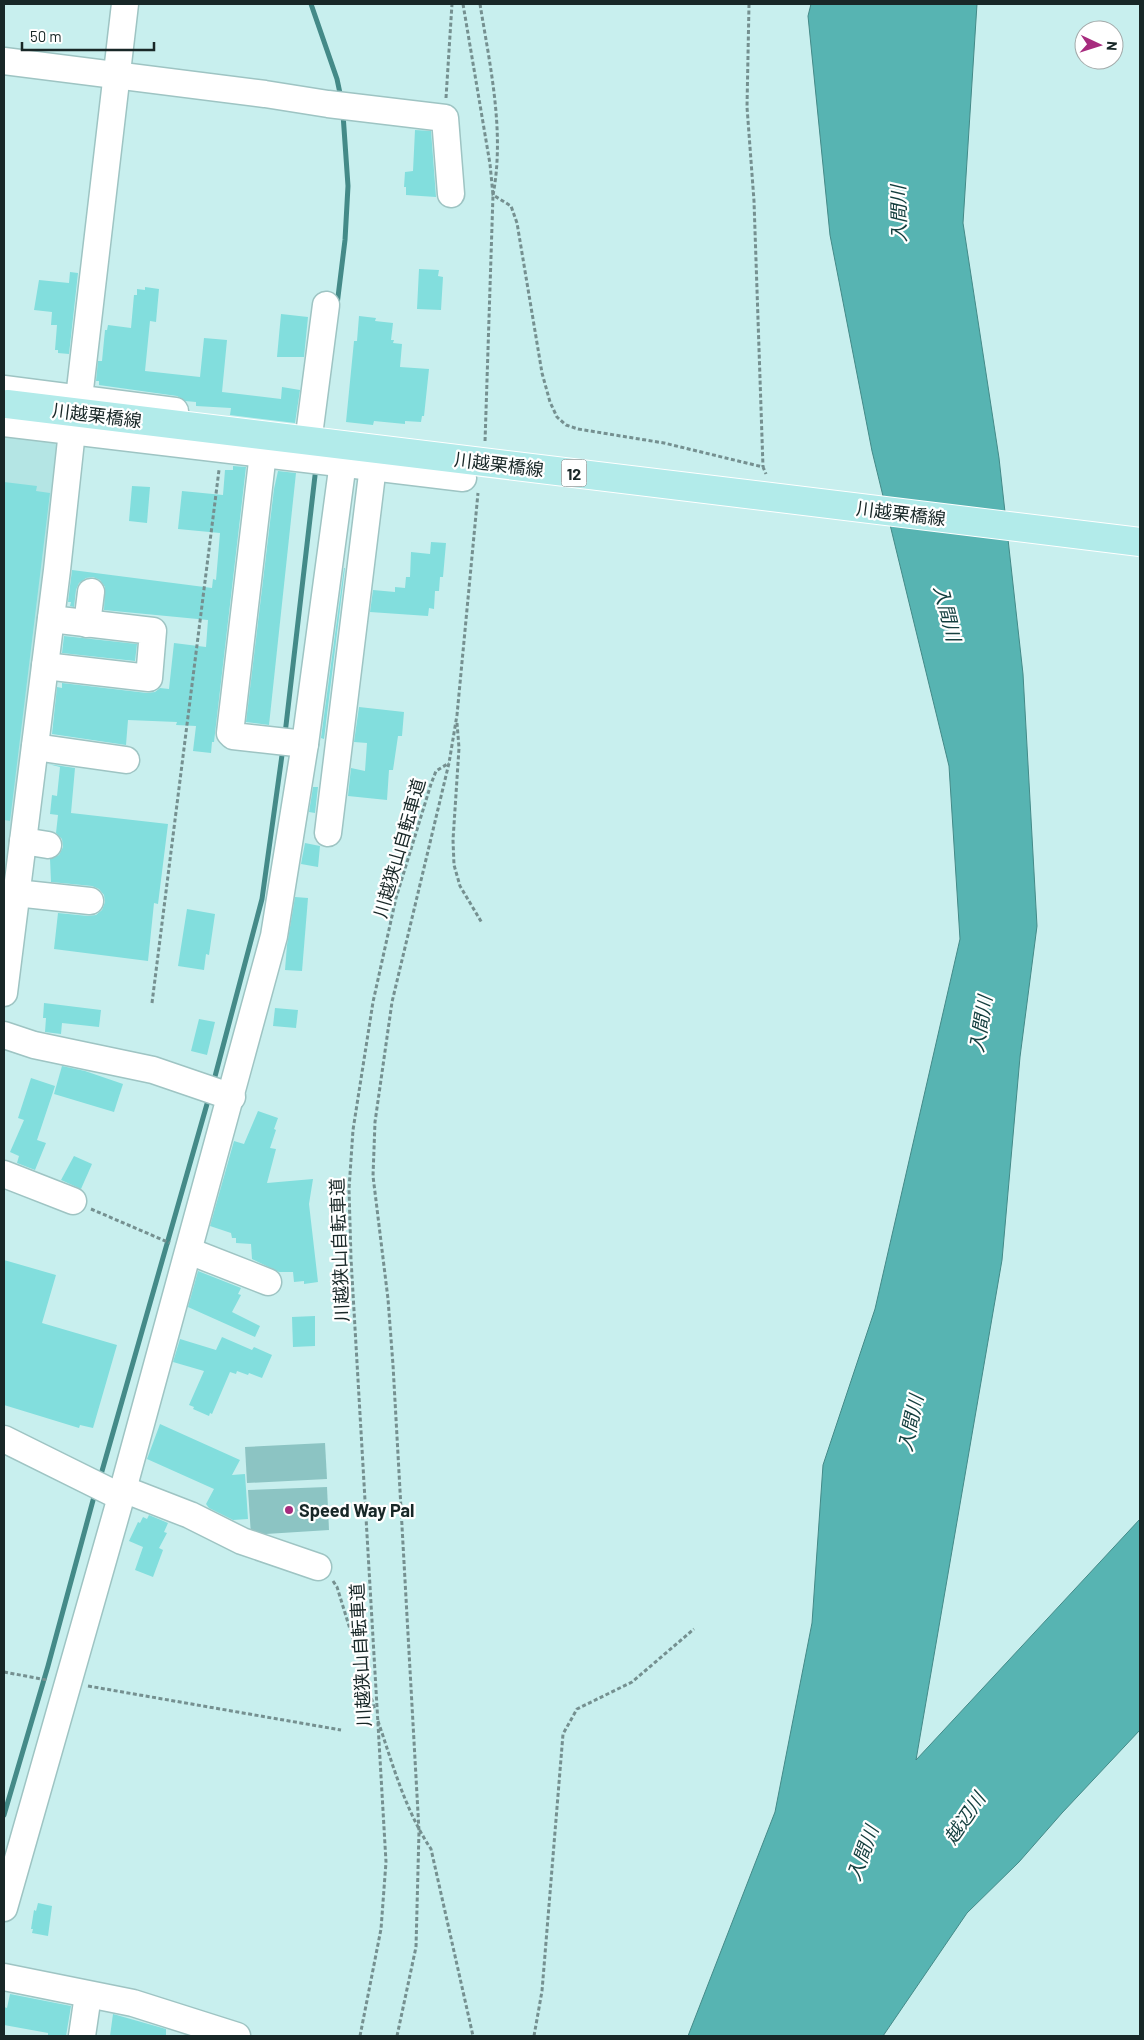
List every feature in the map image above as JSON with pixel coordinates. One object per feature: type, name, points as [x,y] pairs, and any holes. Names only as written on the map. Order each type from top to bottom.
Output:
[{"type":"main road","name":"川越栗橋線","points":[[5,405],[1140,542]]},
{"type":"street","points":[[79,398],[125,4]]},
{"type":"street","points":[[4,61],[445,118],[451,194]]},
{"type":"street","points":[[306,458],[326,305]]},
{"type":"street","points":[[5,405],[79,398],[186,413],[200,421],[222,450]]},
{"type":"street","points":[[5,405],[72,431],[222,450],[342,462],[471,482]]},
{"type":"street","points":[[4,993],[57,570],[72,431]]},
{"type":"street","points":[[263,454],[230,734],[232,736],[304,744]]},
{"type":"street","points":[[4,1908],[69,1683],[232,1097],[274,936],[304,744],[342,462]]},
{"type":"street","points":[[328,833],[373,466]]},
{"type":"street","points":[[87,624],[91,592]]},
{"type":"street","points":[[45,666],[149,678],[153,631],[51,619]]},
{"type":"street","points":[[35,747],[126,760]]},
{"type":"street","points":[[23,841],[48,844]]},
{"type":"street","points":[[16,893],[90,902]]},
{"type":"street","points":[[4,1035],[34,1045],[153,1070],[232,1097]]},
{"type":"street","points":[[4,1174],[73,1201]]},
{"type":"street","points":[[189,1251],[268,1282]]},
{"type":"street","points":[[4,1439],[122,1493],[190,1515],[242,1541],[318,1567]]},
{"type":"street","points":[[4,1978],[133,2003],[178,2027],[237,2036]]},
{"type":"street","points":[[82,2036],[88,1995]]},
{"type":"path","points":[[445,118],[452,4]]},
{"type":"path","points":[[463,4],[490,164],[493,195],[484,450]]},
{"type":"path","points":[[480,4],[493,89],[498,148],[497,172],[493,195]]},
{"type":"path","points":[[749,4],[746,107],[754,202],[763,467],[768,479]]},
{"type":"path","points":[[493,195],[511,206],[517,223],[542,373],[550,402],[557,417],[566,425],[578,429],[664,443],[763,467]]},
{"type":"path","points":[[152,1003],[222,450]]},
{"type":"path","points":[[397,2036],[416,1947],[419,1831],[393,1365],[388,1299],[375,1206],[373,1167],[375,1122],[392,1002],[449,763],[457,715],[471,482]]},
{"type":"path","points":[[457,715],[459,748],[453,840],[454,866],[460,886],[482,923]]},
{"type":"path","name":"川越狭山自転車道","points":[[360,2036],[381,1929],[386,1862],[351,1259],[349,1189],[353,1130],[373,1002],[396,898],[436,771],[449,763]]},
{"type":"path","points":[[73,1201],[189,1251]]},
{"type":"path","points":[[318,1567],[330,1576],[337,1587],[404,1798],[419,1831],[431,1848],[473,2036]]},
{"type":"path","points":[[534,2036],[542,1991],[563,1734],[577,1709],[632,1682],[694,1629]]},
{"type":"path","points":[[4,1672],[342,1730]]},
{"type":"shaded area","points":[[4,428],[68,436],[4,936]]},
{"type":"shaded area","name":"Speed Way Pal","points":[[325,1443],[327,1479],[247,1483],[245,1447]]},
{"type":"shaded area","name":"Speed Way Pal","points":[[327,1487],[329,1530],[251,1535],[248,1490]]},
{"type":"water","points":[[811,4],[977,4],[963,223],[999,458],[1023,674],[1037,926],[1020,1057],[1002,1260],[916,1760],[1140,1519],[1140,1730],[1019,1862],[967,1913],[883,2036],[688,2036],[775,1812],[812,1623],[823,1465],[875,1309],[960,939],[949,766],[872,451],[830,235],[808,16]]},
{"type":"building","points":[[415,130],[431,131],[436,197],[406,195],[406,187],[404,187],[405,172],[413,171]]},
{"type":"building","points":[[419,269],[439,270],[438,276],[443,277],[441,310],[417,309]]},
{"type":"building","points":[[70,272],[78,273],[69,354],[58,353],[58,350],[55,350],[57,325],[51,325],[52,312],[34,310],[39,280],[69,283]]},
{"type":"building","points":[[145,287],[159,289],[156,322],[150,321],[145,371],[200,377],[204,338],[227,340],[222,392],[281,399],[282,387],[300,390],[295,423],[230,415],[231,408],[196,406],[196,402],[185,401],[177,396],[99,385],[99,381],[96,381],[98,361],[102,361],[105,330],[107,330],[108,325],[131,328],[134,295],[137,295],[137,289],[145,290]]},
{"type":"building","points":[[281,314],[308,317],[304,357],[277,357]]},
{"type":"building","points":[[359,316],[376,318],[375,321],[393,323],[391,340],[394,340],[393,343],[402,344],[400,367],[429,369],[424,416],[422,416],[421,422],[405,421],[405,424],[374,421],[373,425],[346,422],[354,341],[357,341]]},
{"type":"building","points":[[233,466],[246,467],[214,742],[212,742],[211,753],[193,751],[196,726],[176,725],[177,722],[128,720],[126,745],[52,734],[57,687],[62,688],[62,683],[147,693],[155,692],[160,688],[169,689],[174,643],[206,647],[208,620],[104,610],[105,587],[100,580],[93,577],[86,578],[79,583],[76,590],[74,607],[70,606],[71,602],[68,602],[72,570],[212,588],[213,579],[216,580],[220,533],[178,529],[182,491],[223,495],[225,470],[233,470]]},
{"type":"building","points":[[278,471],[296,473],[269,725],[246,722],[274,489]]},
{"type":"building","points":[[4,482],[37,486],[36,491],[50,493],[10,821],[4,820]]},
{"type":"building","points":[[132,486],[150,487],[147,523],[129,521]]},
{"type":"building","points":[[431,542],[446,543],[443,577],[440,577],[439,591],[435,591],[434,609],[429,608],[428,616],[370,612],[373,590],[395,592],[395,587],[405,588],[406,577],[410,577],[411,552],[430,554]]},
{"type":"building","points":[[345,568],[324,739],[321,738]]},
{"type":"building","points":[[64,636],[137,644],[135,661],[62,653]]},
{"type":"building","points":[[359,707],[404,712],[402,736],[398,736],[393,770],[389,770],[387,800],[348,796],[351,768],[365,771],[367,743],[354,742]]},
{"type":"building","points":[[48,764],[75,768],[71,813],[168,824],[158,904],[154,903],[148,961],[54,949],[58,913],[96,915],[102,910],[105,902],[104,895],[99,889],[92,886],[51,882],[50,859],[59,855],[63,847],[62,839],[56,833],[58,815],[50,814],[52,795],[57,796],[60,767]]},
{"type":"building","points":[[313,787],[318,787],[315,813],[309,812]]},
{"type":"building","points":[[305,843],[320,846],[318,867],[301,864]]},
{"type":"building","points":[[295,897],[308,898],[302,971],[285,970]]},
{"type":"building","points":[[187,909],[215,914],[209,955],[206,954],[204,970],[178,966]]},
{"type":"building","points":[[44,1003],[101,1010],[99,1027],[62,1023],[61,1034],[45,1032],[46,1018],[43,1018]]},
{"type":"building","points":[[275,1008],[298,1010],[296,1028],[273,1026]]},
{"type":"building","points":[[199,1019],[215,1022],[207,1055],[191,1051]]},
{"type":"building","points":[[62,1066],[85,1071],[123,1084],[114,1112],[54,1094]]},
{"type":"building","points":[[31,1078],[55,1086],[37,1140],[46,1143],[35,1170],[17,1163],[19,1156],[10,1152],[24,1120],[18,1118]]},
{"type":"building","points":[[258,1111],[278,1118],[270,1148],[276,1149],[267,1183],[313,1179],[309,1204],[318,1282],[304,1284],[304,1281],[294,1282],[293,1272],[279,1272],[252,1259],[251,1244],[236,1243],[236,1238],[232,1238],[231,1233],[210,1226],[234,1141],[244,1144]]},
{"type":"building","points":[[74,1156],[92,1164],[81,1189],[61,1180]]},
{"type":"building","points":[[4,1260],[56,1275],[42,1323],[117,1345],[93,1428],[80,1425],[79,1428],[4,1405]]},
{"type":"building","points":[[198,1271],[241,1288],[238,1294],[241,1295],[232,1312],[260,1326],[255,1337],[188,1307]]},
{"type":"building","points":[[315,1316],[315,1346],[293,1347],[292,1317]]},
{"type":"building","points":[[222,1337],[252,1350],[254,1347],[272,1355],[262,1378],[249,1373],[248,1375],[237,1371],[236,1374],[230,1372],[212,1414],[210,1413],[209,1416],[193,1409],[194,1407],[189,1405],[204,1371],[173,1362],[180,1339],[216,1350]]},
{"type":"building","points":[[160,1424],[240,1460],[232,1475],[245,1474],[248,1519],[233,1520],[209,1508],[206,1504],[214,1489],[147,1459]]},
{"type":"building","points":[[149,1515],[168,1523],[164,1532],[167,1533],[159,1548],[163,1550],[153,1577],[135,1570],[143,1547],[129,1541],[138,1522],[140,1523],[143,1517],[147,1519]]},
{"type":"building","points":[[38,1903],[52,1906],[48,1936],[32,1933],[34,1910],[36,1911]]},
{"type":"building","points":[[10,1994],[71,2006],[66,2036],[48,2036],[48,2033],[4,2025],[4,2007],[7,2008]]},
{"type":"building","points":[[113,2014],[166,2029],[166,2036],[110,2036]]},
{"type":"waterway","points":[[311,4],[337,79],[341,98]]},
{"type":"waterway","points":[[337,305],[345,240],[348,186],[343,114]]},
{"type":"waterway","points":[[285,734],[316,467]]},
{"type":"waterway","points":[[213,1084],[262,899],[283,748]]},
{"type":"waterway","points":[[100,1478],[209,1097]]},
{"type":"waterway","points":[[4,1815],[48,1666],[95,1493]]},
{"type":"place","name":"Speed Way Pal","points":[[289,1510]]},
{"type":"water label","name":"入間川","points":[[898,214]]},
{"type":"water label","name":"入間川","points":[[948,613]]},
{"type":"water label","name":"入間川","points":[[980,1024]]},
{"type":"water label","name":"入間川","points":[[910,1423]]},
{"type":"water label","name":"越辺川","points":[[964,1818]]},
{"type":"water label","name":"入間川","points":[[862,1853]]}]
